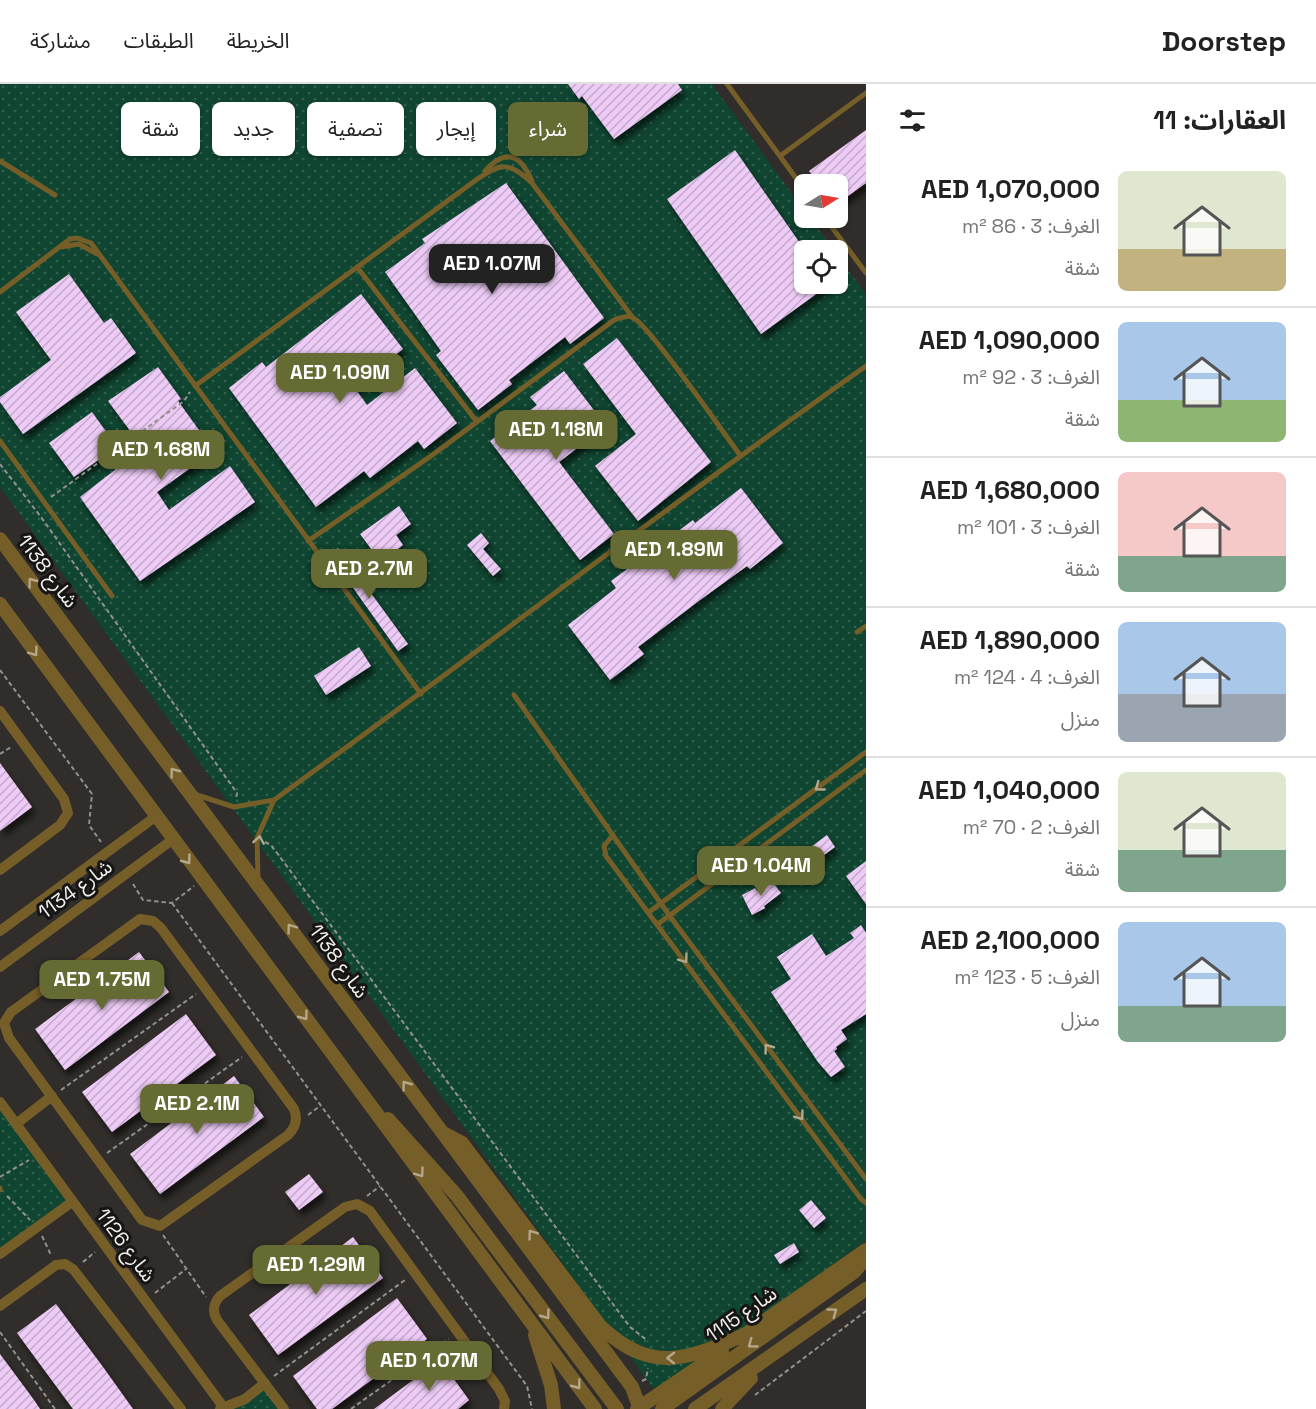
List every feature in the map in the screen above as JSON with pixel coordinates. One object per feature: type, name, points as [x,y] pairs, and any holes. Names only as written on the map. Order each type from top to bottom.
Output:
[{"type":"street","name":"شارع 1138","points":[[0,539],[632,1387],[639,1409]]},
{"type":"street","points":[[0,604],[154,817],[595,1409]]},
{"type":"street","points":[[0,711],[64,799],[68,813],[60,825],[0,870]]},
{"type":"street","name":"شارع 1134","points":[[0,931],[154,817]]},
{"type":"street","name":"شارع 1134","points":[[0,967],[172,840]]},
{"type":"street","points":[[149,919],[161,928],[251,1050],[294,1109],[295,1127],[167,1222],[156,1226],[142,1220],[9,1038],[5,1031],[5,1019],[136,921],[149,919]]},
{"type":"street","points":[[361,1093],[401,1131],[457,1196],[617,1409]]},
{"type":"street","points":[[16,1124],[52,1096]]},
{"type":"street","name":"شارع 1126","points":[[0,1102],[222,1409]]},
{"type":"street","points":[[441,1132],[462,1143],[601,1327],[616,1341],[682,1357],[705,1352],[746,1334]]},
{"type":"street","points":[[0,1254],[72,1202]]},
{"type":"street","points":[[284,1409],[217,1320],[214,1308],[220,1296],[345,1207],[357,1204],[370,1211],[504,1396],[504,1409]]},
{"type":"street","name":"شارع 1115","points":[[639,1409],[866,1250]]},
{"type":"street","points":[[662,1409],[854,1272],[866,1258]]},
{"type":"street","points":[[0,1306],[56,1265],[64,1264],[73,1269],[181,1409]]},
{"type":"street","points":[[695,1409],[866,1289]]},
{"type":"street","points":[[533,1327],[551,1385],[554,1409]]},
{"type":"street","points":[[722,1409],[768,1359]]},
{"type":"street","points":[[222,1409],[245,1399],[265,1383]]},
{"type":"lane","points":[[727,84],[794,175]]},
{"type":"lane","points":[[780,156],[866,93]]},
{"type":"lane","points":[[477,180],[497,159],[510,156],[522,163],[532,183],[740,455]]},
{"type":"lane","points":[[0,161],[55,195]]},
{"type":"lane","points":[[195,386],[491,170],[504,166],[518,170],[532,183]]},
{"type":"lane","points":[[832,228],[866,273]]},
{"type":"lane","points":[[0,292],[57,249],[79,244],[100,257],[421,694]]},
{"type":"lane","points":[[357,267],[477,422]]},
{"type":"lane","points":[[308,540],[477,422],[614,320],[625,316],[633,318]]},
{"type":"lane","points":[[190,793],[234,807],[274,800],[421,694],[740,455],[866,366]]},
{"type":"lane","points":[[0,441],[112,596]]},
{"type":"lane","points":[[858,632],[866,626]]},
{"type":"lane","points":[[514,695],[669,915],[866,1179]]},
{"type":"lane","points":[[649,912],[866,752]]},
{"type":"lane","points":[[658,924],[866,770]]},
{"type":"lane","points":[[258,883],[257,838],[274,800]]},
{"type":"lane","points":[[613,835],[604,846],[604,853],[866,1203]]},
{"type":"path","points":[[44,502],[184,401],[195,386]]},
{"type":"path","points":[[0,464],[237,793],[234,807]]},
{"type":"path","points":[[0,670],[92,794],[89,825],[100,842],[115,846]]},
{"type":"path","points":[[257,838],[271,845],[630,1328],[652,1351]]},
{"type":"path","points":[[132,870],[129,879],[143,900],[172,903],[201,880]]},
{"type":"path","points":[[172,903],[527,1386],[532,1409]]},
{"type":"path","points":[[52,1096],[205,988]]},
{"type":"path","points":[[98,1159],[251,1050]]},
{"type":"path","points":[[0,1177],[38,1155]]},
{"type":"path","points":[[357,1204],[380,1186]]},
{"type":"path","points":[[156,1226],[214,1308]]},
{"type":"path","points":[[73,1269],[104,1246]]},
{"type":"path","points":[[145,1300],[186,1269]]},
{"type":"path","points":[[265,1383],[415,1272]]},
{"type":"path","points":[[735,1324],[753,1311]]},
{"type":"path","points":[[748,1400],[866,1311]]},
{"type":"path","points":[[0,1332],[55,1409]]},
{"type":"path","points":[[351,1409],[458,1332]]},
{"type":"green space","points":[[0,84],[712,84],[794,196],[794,228],[818,228],[826,240],[794,240],[794,294],[848,294],[848,270],[866,294],[866,1240],[658,1395],[0,487]]},
{"type":"green space","points":[[0,1109],[72,1202],[0,1255]]},
{"type":"green space","points":[[265,1383],[284,1409],[223,1409]]},
{"type":"building","points":[[568,84],[678,84],[682,90],[614,139],[588,102],[582,96],[579,99]]},
{"type":"building","points":[[866,130],[866,183],[848,196],[848,174],[811,174],[809,171]]},
{"type":"building","points":[[735,150],[798,240],[794,240],[794,294],[816,294],[761,334],[667,199]]},
{"type":"building","points":[[506,183],[604,318],[570,344],[565,337],[509,380],[512,384],[478,410],[436,355],[441,351],[385,272],[425,243],[422,239]]},
{"type":"building","points":[[69,274],[104,323],[111,318],[136,353],[23,434],[0,402],[0,397],[51,360],[16,312]]},
{"type":"building","points":[[361,294],[403,349],[354,387],[367,405],[415,368],[457,423],[424,449],[418,441],[370,478],[364,471],[316,507],[229,388],[262,362],[266,367]]},
{"type":"building","points":[[617,338],[711,462],[638,521],[595,466],[636,434],[583,364]]},
{"type":"building","points":[[158,367],[181,399],[178,401],[214,451],[157,492],[169,510],[230,466],[255,502],[140,581],[80,497],[143,448],[108,401]]},
{"type":"building","points":[[564,371],[606,426],[559,462],[614,534],[580,560],[490,441],[537,405],[530,397]]},
{"type":"building","points":[[92,412],[117,447],[74,477],[49,443]]},
{"type":"building","points":[[741,488],[783,543],[750,569],[747,566],[638,647],[644,654],[610,680],[568,625],[616,588],[611,581],[693,520],[695,523]]},
{"type":"building","points":[[399,506],[411,524],[396,535],[403,545],[381,562],[360,534]]},
{"type":"building","points":[[481,533],[489,543],[483,549],[501,569],[493,576],[467,545]]},
{"type":"building","points":[[338,548],[408,644],[398,651],[329,554]]},
{"type":"building","points":[[359,647],[371,666],[326,695],[314,676]]},
{"type":"building","points":[[0,763],[32,807],[0,831]]},
{"type":"building","points":[[827,835],[835,847],[813,863],[804,852]]},
{"type":"building","points":[[866,861],[866,904],[846,876]]},
{"type":"building","points":[[771,880],[781,893],[764,906],[765,908],[752,915],[742,895],[755,888],[757,891]]},
{"type":"building","points":[[861,925],[866,933],[866,1014],[841,1030],[847,1039],[834,1051],[845,1067],[831,1077],[818,1062],[771,992],[791,979],[777,957],[812,934],[826,956],[854,938],[850,933]]},
{"type":"building","points":[[139,952],[169,992],[65,1070],[35,1029]]},
{"type":"building","points":[[186,1014],[216,1055],[112,1132],[82,1092]]},
{"type":"building","points":[[234,1076],[264,1117],[160,1194],[130,1154]]},
{"type":"building","points":[[309,1174],[323,1192],[299,1210],[285,1192]]},
{"type":"building","points":[[811,1200],[826,1218],[814,1228],[799,1210]]},
{"type":"building","points":[[353,1237],[383,1278],[278,1355],[249,1315]]},
{"type":"building","points":[[794,1243],[799,1252],[780,1264],[774,1255]]},
{"type":"building","points":[[397,1298],[427,1339],[332,1409],[317,1409],[293,1376]]},
{"type":"building","points":[[56,1304],[133,1409],[73,1409],[17,1333]]},
{"type":"building","points":[[0,1354],[34,1400],[40,1409],[0,1409]]},
{"type":"building","points":[[440,1360],[469,1400],[458,1409],[374,1409]]}]
